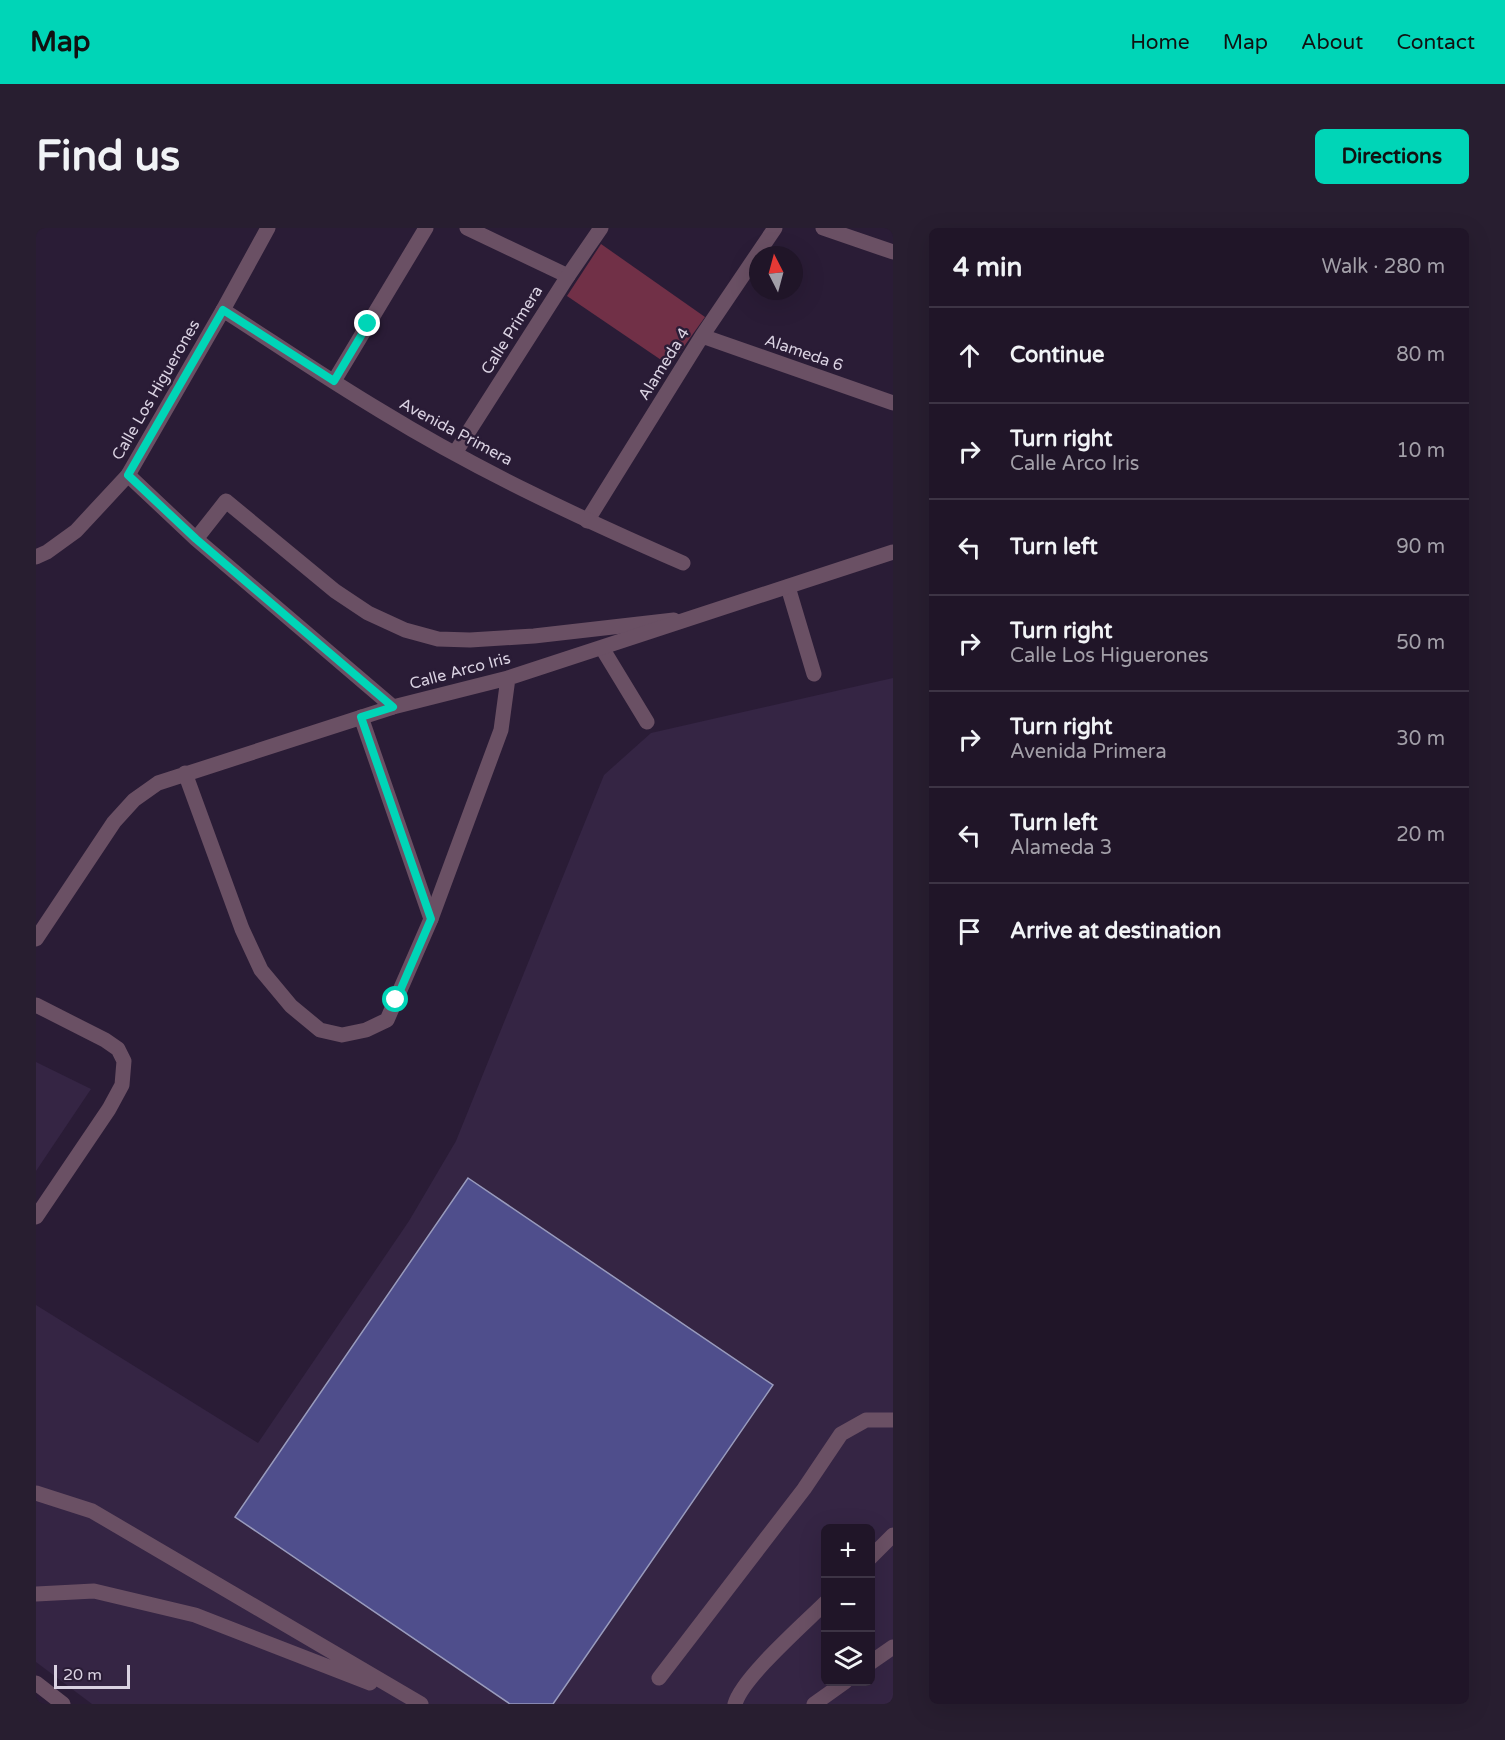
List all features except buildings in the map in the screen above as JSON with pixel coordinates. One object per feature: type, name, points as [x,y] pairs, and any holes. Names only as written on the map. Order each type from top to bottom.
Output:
[{"type":"street","name":"Calle Los Higuerones","points":[[36,557],[47,552],[76,531],[128,475],[268,228]]},
{"type":"street","points":[[334,381],[426,228]]},
{"type":"street","points":[[467,228],[568,276]]},
{"type":"street","name":"Calle Primera","points":[[455,453],[601,228]]},
{"type":"street","name":"Alameda 4","points":[[587,521],[702,336],[775,228]]},
{"type":"street","points":[[823,228],[893,252]]},
{"type":"street","name":"Avenida Primera","points":[[223,310],[381,412],[455,453],[587,521],[683,563]]},
{"type":"street","name":"Alameda 6","points":[[702,336],[893,403]]},
{"type":"street","points":[[128,475],[196,539],[393,707]]},
{"type":"street","points":[[196,539],[226,501],[335,591],[368,613],[405,630],[438,639],[470,640],[534,636],[697,617]]},
{"type":"street","name":"Calle Arco Iris","points":[[36,939],[114,822],[134,800],[158,783],[185,772],[393,707],[507,678],[893,552]]},
{"type":"street","points":[[788,587],[814,674]]},
{"type":"street","points":[[602,648],[647,722]]},
{"type":"street","points":[[185,772],[242,929],[261,970],[291,1006],[320,1030],[342,1035],[366,1030],[387,1020],[431,919],[501,730],[507,678]]},
{"type":"street","points":[[361,717],[431,919]]},
{"type":"street","points":[[36,1005],[105,1040],[118,1049],[124,1061],[122,1084],[109,1109],[36,1217]]},
{"type":"street","points":[[659,1678],[804,1490],[841,1434],[866,1420],[893,1420]]},
{"type":"street","points":[[36,1493],[92,1511],[417,1701]]},
{"type":"street","points":[[875,1552],[893,1535]]},
{"type":"street","points":[[36,1594],[94,1591],[195,1615],[417,1701]]},
{"type":"street","points":[[735,1704],[760,1668],[821,1606]]},
{"type":"street","points":[[875,1660],[893,1647]]},
{"type":"street","points":[[36,1683],[63,1704]]},
{"type":"street","points":[[814,1704],[839,1686]]},
{"type":"shaded area","points":[[601,244],[705,317],[670,366],[567,296]]},
{"type":"shaded area","points":[[893,678],[893,1704],[92,1704],[36,1662],[36,1305],[258,1443],[409,1221],[456,1141],[604,775],[651,733]]},
{"type":"shaded area","points":[[36,1062],[91,1089],[36,1171]]},
{"type":"route","points":[[368,324],[334,381],[223,310],[128,475],[196,539],[393,707],[361,717],[431,919],[396,1000]]}]
